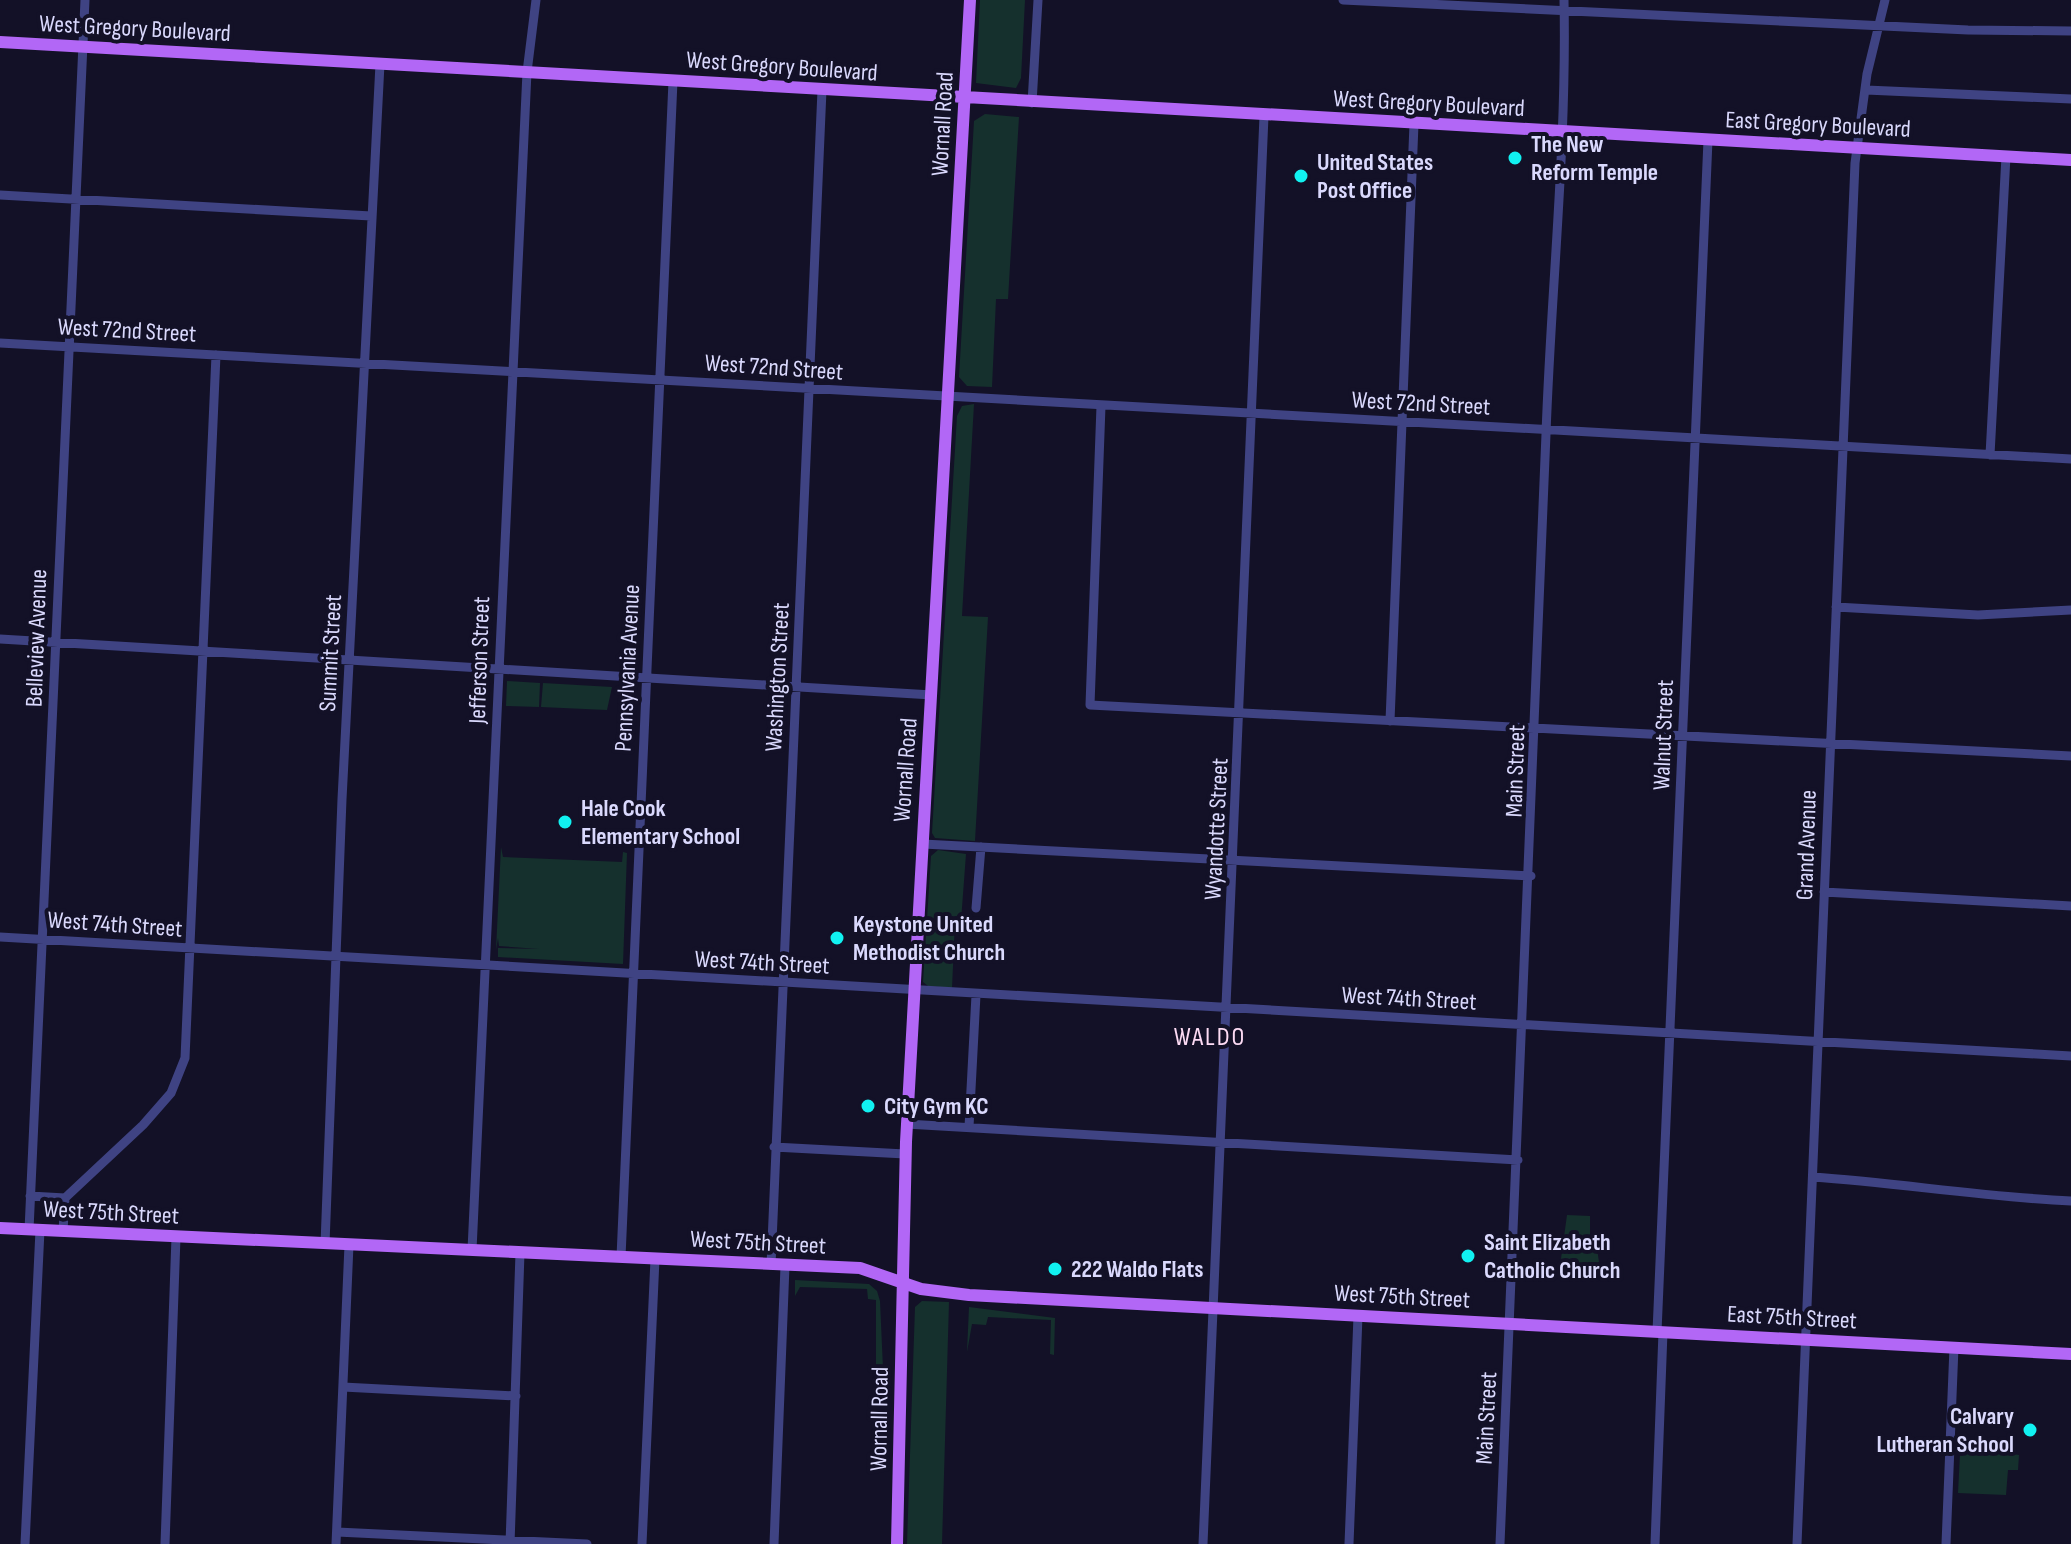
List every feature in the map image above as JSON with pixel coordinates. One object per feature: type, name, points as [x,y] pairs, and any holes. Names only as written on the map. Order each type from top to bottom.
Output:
[{"type":"main road","name":"Wornall Road","points":[[897,1544],[906,1124],[950,399],[970,0]]},
{"type":"main road","name":"West Gregory Boulevard","points":[[0,42],[1562,132]]},
{"type":"main road","name":"East Gregory Boulevard","points":[[1562,132],[2071,160]]},
{"type":"main road","name":"West 75th Street","points":[[0,1228],[860,1268],[921,1289],[969,1295],[1510,1324]]},
{"type":"main road","name":"East 75th Street","points":[[1510,1324],[2071,1354]]},
{"type":"street","name":"Belleview Avenue","points":[[25,1544],[34,1230],[30,1196],[85,0]]},
{"type":"street","name":"Jefferson Street","points":[[472,1250],[527,72],[536,0]]},
{"type":"street","points":[[1032,103],[1038,0]]},
{"type":"street","points":[[1343,0],[1564,5],[1968,30],[2071,31]]},
{"type":"street","name":"Grand Avenue","points":[[1797,1544],[1856,148],[1885,0]]},
{"type":"street","name":"Main Street","points":[[1500,1544],[1531,876],[1546,430],[1562,132],[1564,5]]},
{"type":"street","name":"Summit Street","points":[[325,1244],[363,364],[380,64]]},
{"type":"street","name":"Pennsylvania Avenue","points":[[621,1257],[673,81]]},
{"type":"street","name":"Washington Street","points":[[771,1265],[822,90]]},
{"type":"street","points":[[1866,90],[2071,99]]},
{"type":"street","name":"Wyandotte Street","points":[[1203,1544],[1241,713],[1264,116]]},
{"type":"street","points":[[1390,721],[1414,124]]},
{"type":"street","name":"Walnut Street","points":[[1655,1544],[1670,1031],[1708,140]]},
{"type":"street","points":[[1990,455],[2006,156]]},
{"type":"street","points":[[0,195],[371,216]]},
{"type":"street","name":"West 72nd Street","points":[[0,343],[950,399],[2071,459]]},
{"type":"street","points":[[63,1231],[65,1198],[143,1125],[171,1093],[185,1058],[216,355]]},
{"type":"street","points":[[1101,406],[1090,705],[2071,756]]},
{"type":"street","points":[[1836,607],[1978,615],[2071,610]]},
{"type":"street","points":[[0,639],[932,695]]},
{"type":"street","points":[[923,844],[1531,876]]},
{"type":"street","points":[[976,908],[981,847]]},
{"type":"street","points":[[1824,892],[2071,906]]},
{"type":"street","name":"West 74th Street","points":[[0,937],[2071,1056]]},
{"type":"street","points":[[969,1127],[976,995]]},
{"type":"street","points":[[906,1124],[1518,1160]]},
{"type":"street","points":[[774,1147],[905,1154]]},
{"type":"street","points":[[1813,1177],[1897,1182],[1991,1198],[2071,1201]]},
{"type":"street","points":[[30,1196],[65,1198]]},
{"type":"street","points":[[165,1544],[176,1237]]},
{"type":"street","points":[[336,1544],[349,1245]]},
{"type":"street","points":[[510,1542],[520,1253]]},
{"type":"street","points":[[642,1544],[655,1259]]},
{"type":"street","points":[[774,1544],[785,1266]]},
{"type":"street","points":[[1349,1544],[1358,1316]]},
{"type":"street","points":[[1946,1544],[1954,1347]]},
{"type":"street","points":[[343,1387],[516,1396]]},
{"type":"street","points":[[337,1532],[587,1544]]},
{"type":"green space","points":[[980,0],[1025,0],[1021,78],[1016,88],[976,83]]},
{"type":"green space","points":[[985,114],[1019,117],[1008,299],[996,299],[992,387],[967,386],[959,377],[974,121]]},
{"type":"green space","points":[[974,404],[962,616],[988,617],[975,841],[935,838],[932,833],[957,416],[962,406]]},
{"type":"green space","points":[[507,681],[540,683],[539,707],[506,706]]},
{"type":"green space","points":[[543,683],[612,687],[607,710],[541,707]]},
{"type":"green space","points":[[501,847],[503,857],[622,862],[623,852],[627,853],[623,964],[498,957],[498,948],[539,949],[499,946],[498,938],[496,950]]},
{"type":"green space","points":[[938,850],[966,854],[961,921],[955,921],[952,988],[928,986],[923,982],[931,856]]},
{"type":"green space","points":[[1567,1215],[1590,1216],[1590,1241],[1596,1242],[1599,1262],[1595,1268],[1560,1266]]},
{"type":"green space","points":[[795,1280],[869,1284],[877,1291],[884,1391],[876,1389],[876,1300],[868,1299],[867,1289],[800,1287],[795,1296]]},
{"type":"green space","points":[[922,1301],[949,1302],[942,1544],[907,1544],[915,1307]]},
{"type":"green space","points":[[969,1307],[1055,1318],[1054,1355],[1050,1354],[1051,1320],[988,1317],[986,1325],[972,1324],[967,1352]]},
{"type":"green space","points":[[1989,1451],[2019,1455],[2018,1470],[2008,1470],[2006,1495],[1958,1493],[1960,1454]]},
{"type":"place","name":"The New Reform Temple","points":[[1515,158]]},
{"type":"place","name":"United States Post Office","points":[[1301,176]]},
{"type":"place","name":"Hale Cook Elementary School","points":[[565,822]]},
{"type":"place","name":"Keystone United Methodist Church","points":[[837,938]]},
{"type":"place","name":"City Gym KC","points":[[868,1106]]},
{"type":"place","name":"Saint Elizabeth Catholic Church","points":[[1468,1256]]},
{"type":"place","name":"222 Waldo Flats","points":[[1055,1269]]},
{"type":"place","name":"Calvary Lutheran School","points":[[2030,1430]]},
{"type":"district","name":"WALDO","points":[[1210,1036]]}]
